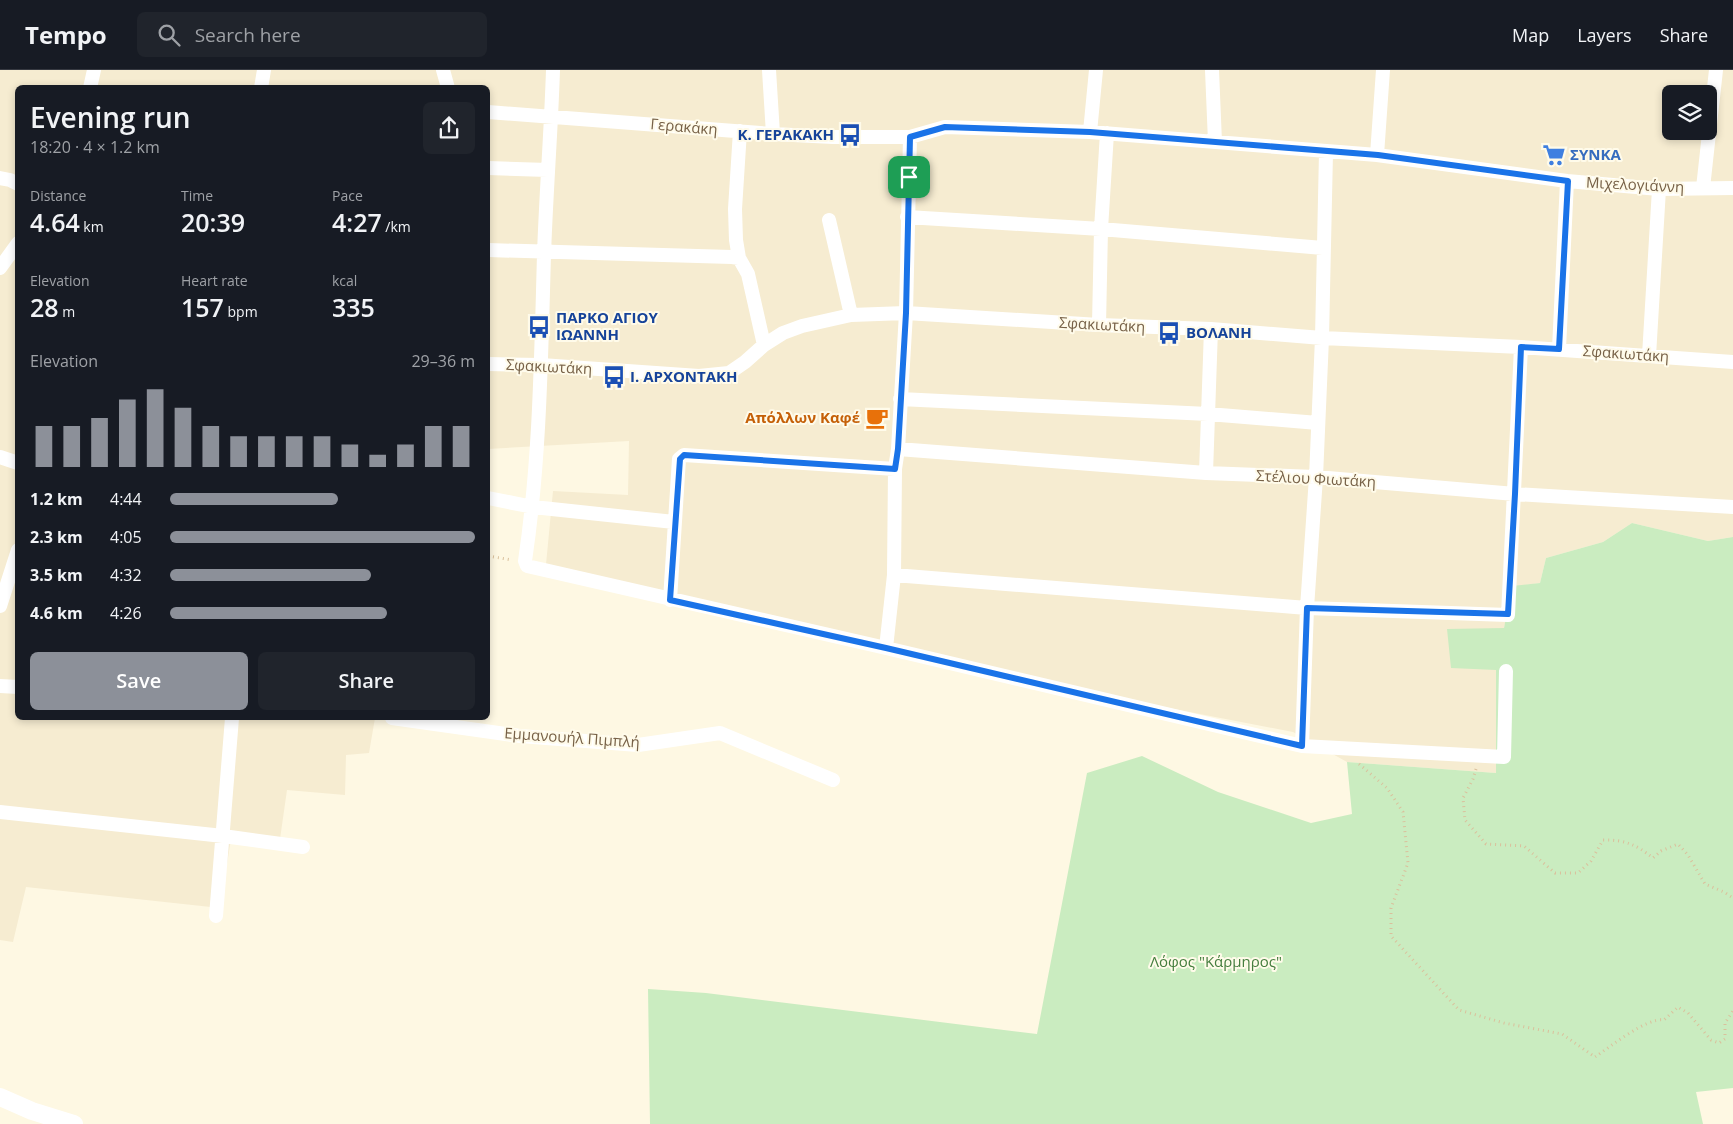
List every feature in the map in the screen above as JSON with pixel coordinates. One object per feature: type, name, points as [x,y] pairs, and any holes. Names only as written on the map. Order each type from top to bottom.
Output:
[{"type":"street","points":[[91,85],[94,70]]},
{"type":"street","points":[[262,85],[264,70]]},
{"type":"street","points":[[443,70],[447,85]]},
{"type":"street","points":[[553,70],[533,507],[525,561],[530,568],[886,648],[1302,746],[1504,756],[1506,671]]},
{"type":"street","points":[[769,70],[773,134]]},
{"type":"street","points":[[1090,132],[1096,70]]},
{"type":"street","points":[[1212,70],[1214,142]]},
{"type":"street","points":[[1378,155],[1383,70]]},
{"type":"street","points":[[1703,188],[1716,70]]},
{"type":"street","name":"Γερακάκη","points":[[490,112],[773,134],[833,137],[910,137]]},
{"type":"street","name":"Μιχελογιάννη","points":[[910,137],[945,127],[1107,133],[1378,155],[1568,181],[1659,189],[1733,188]]},
{"type":"street","points":[[740,131],[736,240],[739,258],[748,274],[764,345]]},
{"type":"street","points":[[1099,325],[1100,229],[1107,133]]},
{"type":"street","points":[[886,648],[894,575],[895,469],[898,449],[906,313],[910,137]]},
{"type":"street","points":[[1302,746],[1307,608],[1316,477],[1322,338],[1326,152]]},
{"type":"street","points":[[490,168],[548,170]]},
{"type":"street","points":[[0,178],[15,182]]},
{"type":"street","points":[[1559,349],[1568,181]]},
{"type":"street","points":[[1649,356],[1659,189]]},
{"type":"street","points":[[908,217],[1100,229],[1323,248]]},
{"type":"street","points":[[829,220],[851,314]]},
{"type":"street","points":[[0,268],[15,247]]},
{"type":"street","points":[[490,250],[739,258]]},
{"type":"street","name":"Σφακιωτάκη","points":[[490,364],[541,365],[715,376],[729,373],[764,345],[783,333],[802,326],[851,314],[906,313],[1099,325],[1212,329],[1322,338],[1559,349],[1733,362]]},
{"type":"street","points":[[1206,473],[1212,329]]},
{"type":"street","points":[[894,575],[1307,608],[1508,614],[1521,347]]},
{"type":"street","points":[[900,399],[1208,414],[1318,423]]},
{"type":"street","name":"Στέλιου Φιωτάκη","points":[[898,449],[1206,473],[1316,477],[1515,494],[1733,507]]},
{"type":"street","points":[[670,600],[674,522],[680,459],[684,455],[895,469]]},
{"type":"street","points":[[0,457],[15,462]]},
{"type":"street","points":[[490,498],[533,507],[674,522]]},
{"type":"street","points":[[0,606],[15,559]]},
{"type":"street","points":[[0,686],[15,687]]},
{"type":"street","points":[[216,916],[232,720]]},
{"type":"street","name":"Εµµανουήλ Πιµπλή","points":[[406,720],[520,736],[638,745],[720,733],[833,780]]},
{"type":"street","points":[[0,812],[223,836],[304,847]]},
{"type":"street","points":[[0,1097],[32,1111],[74,1124]]},
{"type":"path","points":[[490,556],[525,561]]},
{"type":"path","points":[[1340,748],[1387,788],[1403,812],[1408,863],[1391,908],[1391,936],[1459,1010],[1504,1023],[1562,1034],[1595,1057],[1633,1031],[1657,1019],[1664,1020],[1678,1008],[1688,1013],[1711,1040],[1719,1043],[1725,1039],[1725,1022],[1733,1011]]},
{"type":"path","points":[[1480,755],[1473,779],[1463,798],[1464,820],[1486,844],[1524,846],[1555,873],[1578,873],[1591,861],[1603,840],[1620,840],[1639,847],[1653,858],[1661,851],[1678,844],[1688,855],[1704,884],[1733,898]]},
{"type":"shaded area","points":[[0,70],[1733,70],[1733,537],[1708,541],[1632,523],[1603,542],[1546,558],[1540,583],[1512,587],[1496,670],[1496,773],[1347,762],[1293,732],[1107,696],[545,575],[553,491],[628,495],[629,441],[490,449],[490,85],[15,85],[15,720],[375,720],[369,753],[346,755],[345,795],[287,790],[280,839],[231,839],[220,908],[26,887],[13,942],[0,940]]},
{"type":"green space","name":"Λόφος \"Κάρμηρος\"","points":[[1632,523],[1708,541],[1733,537],[1733,1088],[1696,1092],[1703,1124],[650,1124],[648,989],[706,993],[1037,1034],[1087,773],[1142,756],[1218,792],[1311,823],[1352,814],[1347,762],[1496,773],[1496,670],[1451,668],[1447,629],[1504,628],[1512,586],[1540,583],[1546,558],[1603,542]]},
{"type":"place","name":"Κ. ΓΕΡΑΚΑΚΗ","points":[[850,135]]},
{"type":"place","name":"ΣΥΝΚΑ","points":[[1554,155]]},
{"type":"place","name":"ΠΑΡΚΟ ΑΓΙΟΥ ΙΩΑΝΝΗ","points":[[539,327]]},
{"type":"place","name":"ΒΟΛΑΝΗ","points":[[1169,333]]},
{"type":"place","name":"Ι. ΑΡΧΟΝΤΑΚΗ","points":[[614,377]]},
{"type":"place","name":"Απόλλων Καφέ","points":[[877,418]]},
{"type":"route","points":[[945,127],[1090,132],[1378,155],[1568,181],[1559,349],[1521,347],[1508,614],[1307,608],[1302,746],[886,648],[670,600],[674,522],[680,459],[684,455],[895,469],[898,449],[906,313],[909,177],[910,137],[945,127]]}]
